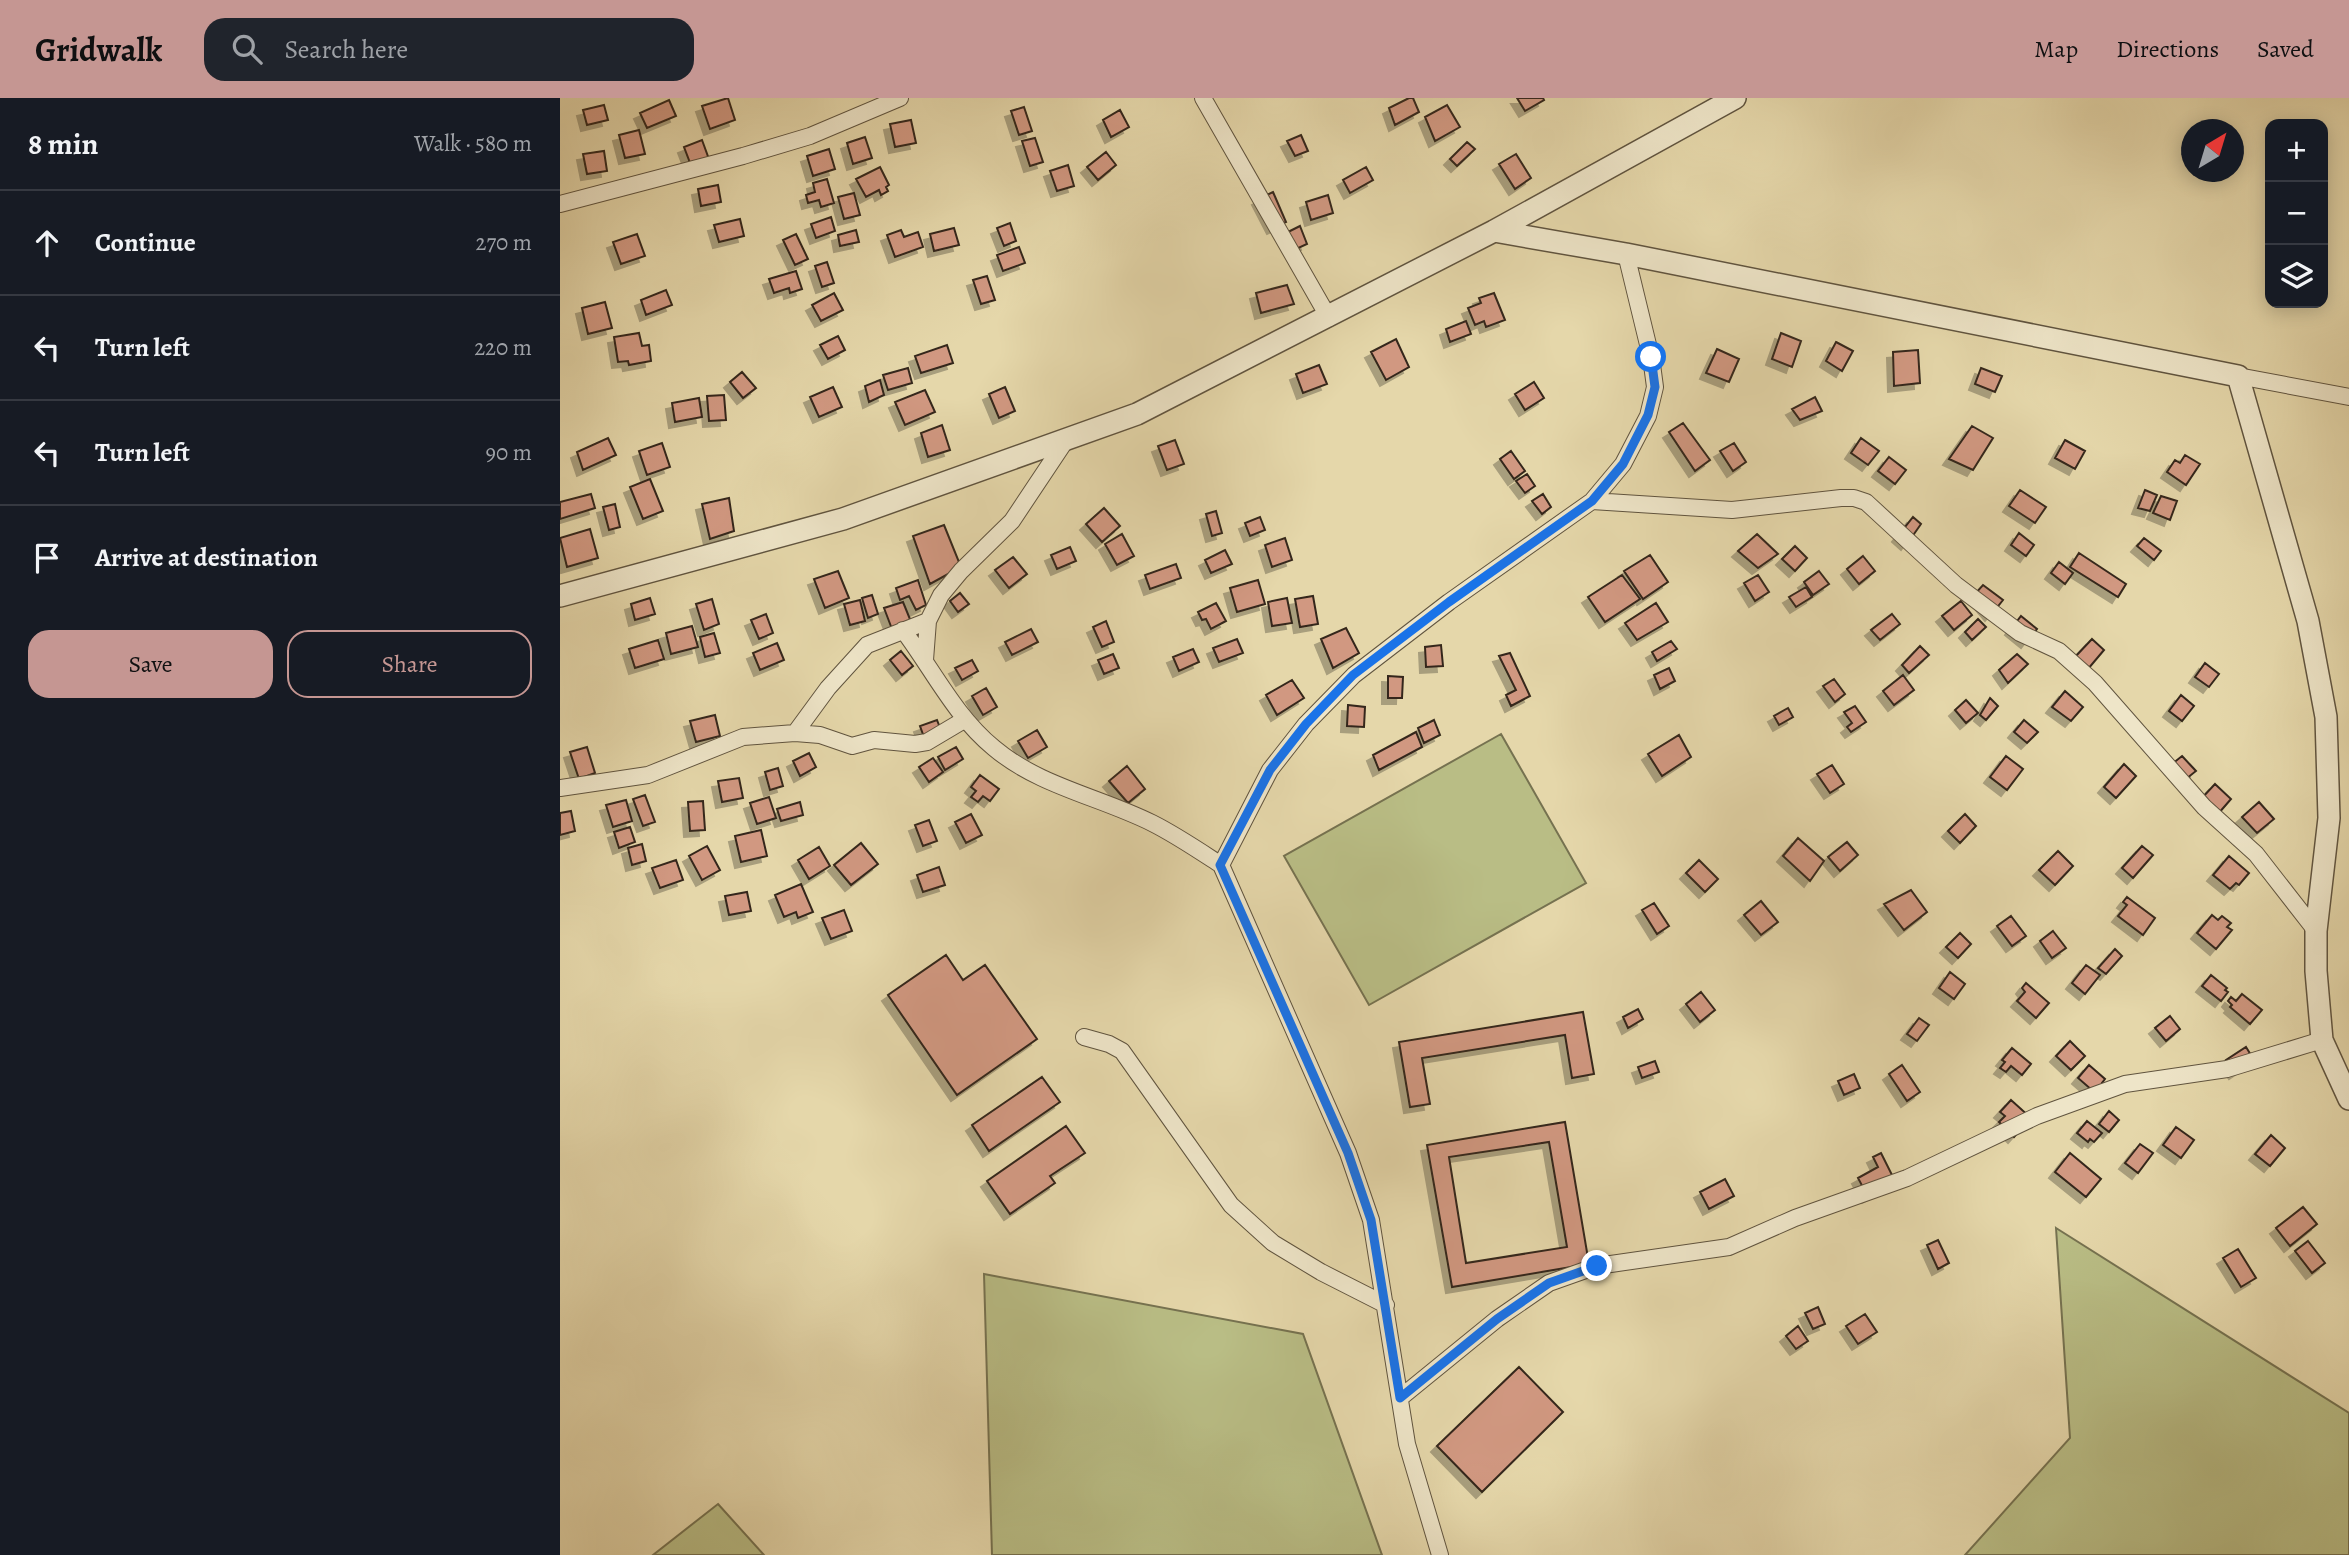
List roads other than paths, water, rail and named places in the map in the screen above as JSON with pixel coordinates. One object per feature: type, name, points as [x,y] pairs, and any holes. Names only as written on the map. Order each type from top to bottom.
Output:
[{"type":"street","points":[[560,204],[730,160],[810,136],[900,98]]},
{"type":"street","points":[[1203,98],[1329,318]]},
{"type":"street","points":[[560,596],[844,519],[1137,414],[1329,318],[1494,231],[1735,98]]},
{"type":"street","points":[[1494,231],[1626,254],[2349,397]]},
{"type":"street","points":[[1220,865],[1270,770],[1306,724],[1353,675],[1449,602],[1592,501],[1623,464],[1648,415],[1655,387],[1651,357],[1626,254]]},
{"type":"street","points":[[2238,376],[2308,621],[2326,717],[2329,818],[2316,931],[2316,971],[2322,1040],[2349,1099]]},
{"type":"street","points":[[925,660],[928,621],[941,595],[961,571],[1012,521],[1066,440]]},
{"type":"street","points":[[1592,501],[1732,510],[1841,498],[1866,502],[1956,585],[2020,633],[2059,651],[2095,683],[2204,807],[2256,854],[2316,931]]},
{"type":"street","points":[[795,733],[828,688],[867,645],[928,621]]},
{"type":"street","points":[[903,631],[964,720],[993,748],[1014,763],[1052,782],[1152,823],[1220,865],[1348,1153],[1371,1220],[1407,1444],[1440,1555]]},
{"type":"street","points":[[560,788],[648,775],[743,737],[795,733],[820,735],[852,746],[874,740],[915,744],[928,742],[964,720]]},
{"type":"street","points":[[1084,1037],[1122,1051],[1231,1205],[1273,1243],[1321,1272],[1386,1305]]},
{"type":"street","points":[[1400,1398],[1497,1319],[1549,1283],[1597,1266],[1729,1247],[1795,1218],[1907,1178],[2037,1116],[2126,1084],[2227,1069],[2322,1040]]}]
